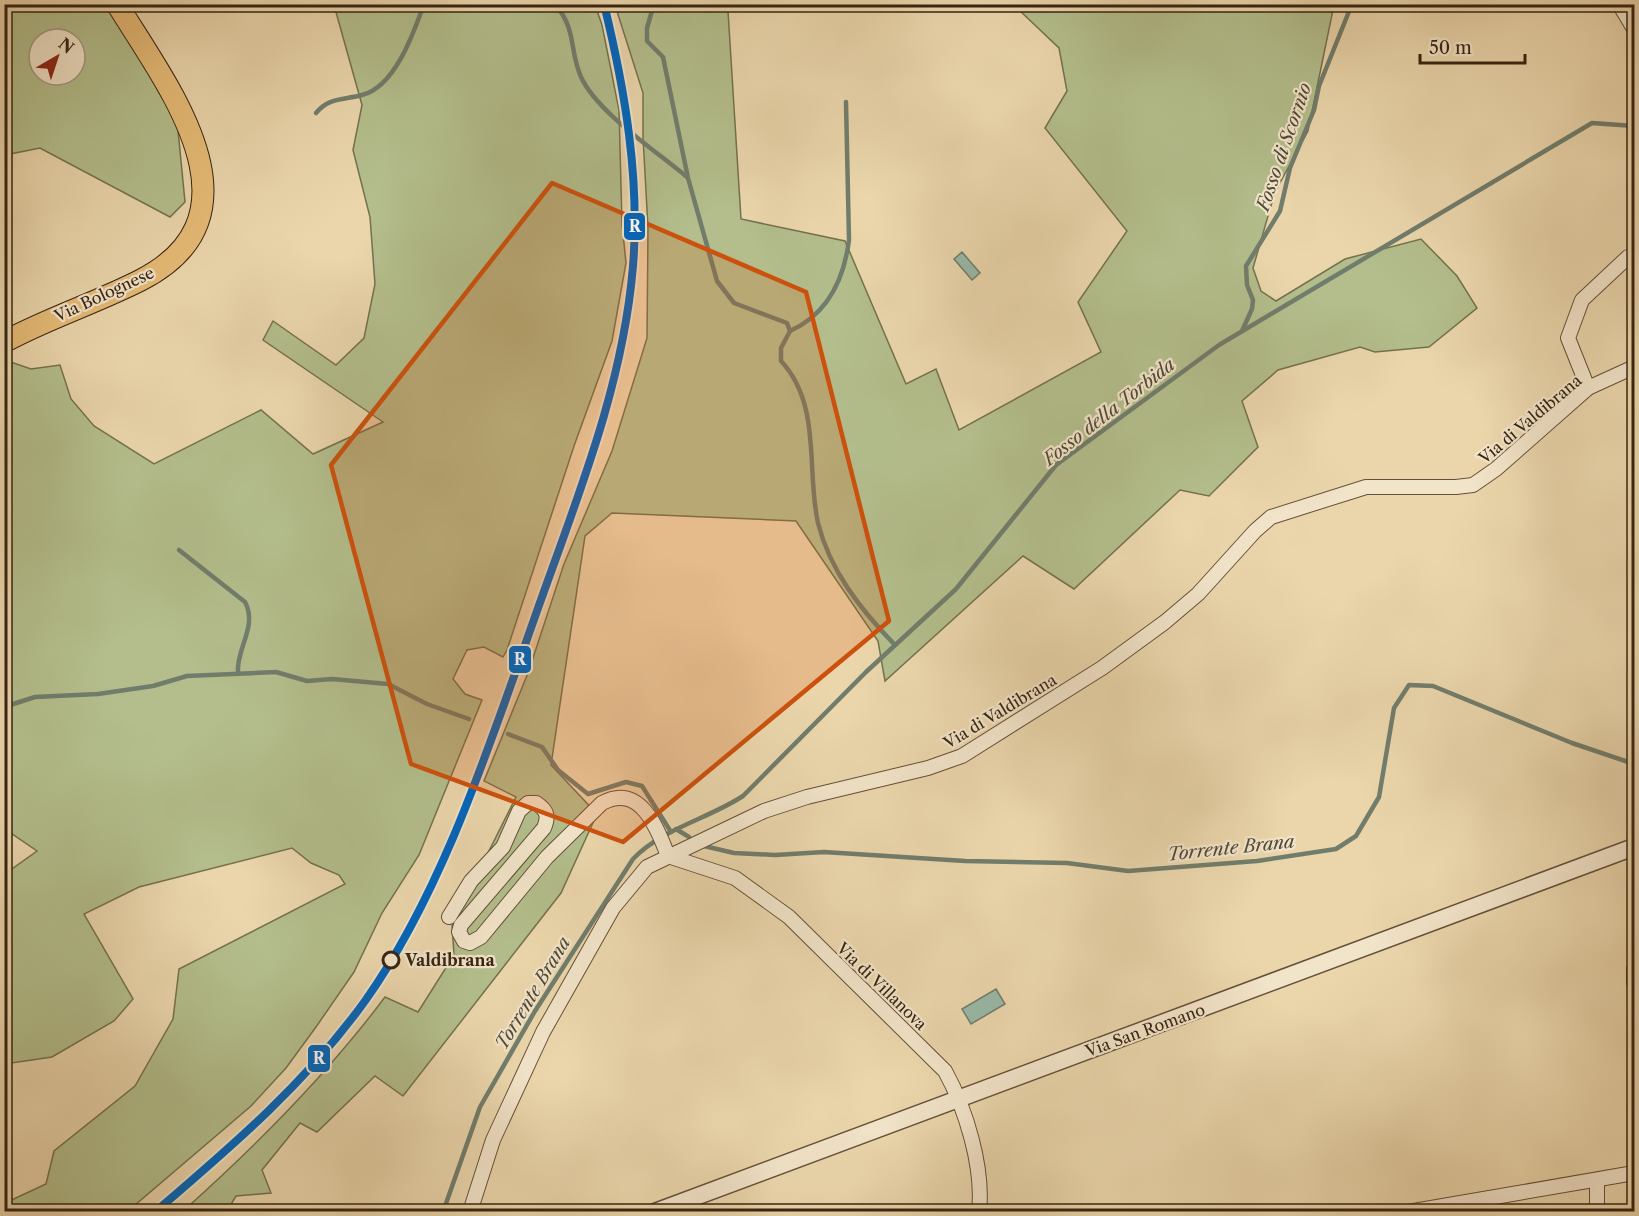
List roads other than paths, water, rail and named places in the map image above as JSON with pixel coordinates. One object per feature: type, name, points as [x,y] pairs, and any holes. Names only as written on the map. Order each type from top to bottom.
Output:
[{"type":"main road","name":"Via Bolognese","points":[[4,342],[142,279],[162,267],[191,239],[199,220],[205,199],[203,176],[187,123],[117,4]]},
{"type":"street","points":[[1619,4],[1635,28]]},
{"type":"street","points":[[1588,388],[1568,338],[1582,300],[1628,257],[1635,255]]},
{"type":"street","name":"Via di Valdibrana","points":[[470,1212],[493,1140],[543,1032],[613,908],[647,867],[764,811],[962,756],[1102,668],[1165,622],[1198,594],[1255,531],[1271,517],[1366,487],[1473,485],[1496,470],[1588,388],[1635,367]]},
{"type":"street","points":[[449,917],[471,881],[503,847],[519,811],[528,804],[536,803],[546,810],[548,818],[544,828],[461,925],[459,932],[464,941],[470,943],[481,937],[547,857],[602,803],[617,798],[634,800],[657,826],[668,856]]},
{"type":"street","name":"Via San Romano","points":[[655,1212],[1635,847]]},
{"type":"street","name":"Via di Villanova","points":[[668,856],[735,878],[789,917],[945,1071],[960,1098],[981,1195],[979,1212]]},
{"type":"street","points":[[1635,969],[1632,973],[1635,983]]},
{"type":"street","points":[[1408,1212],[1635,1173]]},
{"type":"street","points":[[1597,1180],[1597,1212]]},
{"type":"waterway","points":[[316,113],[326,104],[362,95],[374,90],[384,81],[402,57],[424,4]]},
{"type":"waterway","points":[[555,4],[567,23],[577,67],[589,90],[613,117],[687,177]]},
{"type":"waterway","points":[[654,4],[647,28],[647,41],[663,57],[688,178],[717,281],[734,303],[787,323],[790,331],[781,348],[781,361],[794,378],[808,418],[815,503],[823,541],[848,589],[895,645]]},
{"type":"waterway","name":"Fosso di Scornio","points":[[1242,331],[1252,309],[1253,300],[1247,285],[1246,266],[1280,211],[1290,168],[1314,110],[1319,86],[1352,4]]},
{"type":"waterway","points":[[790,331],[815,315],[824,305],[838,281],[847,254],[849,240],[846,102]]},
{"type":"waterway","name":"Fosso della Torbida","points":[[443,1212],[480,1107],[535,1011],[633,859],[658,839],[743,796],[866,672],[956,589],[1056,465],[1219,345],[1592,123],[1634,126]]},
{"type":"waterway","points":[[179,550],[245,602],[249,620],[238,663],[238,672]]},
{"type":"waterway","points":[[4,707],[35,697],[98,694],[153,686],[187,676],[276,672],[307,681],[332,679],[388,684],[427,704],[469,719]]},
{"type":"waterway","name":"Torrente Brana","points":[[704,846],[734,853],[775,855],[824,852],[965,861],[1067,863],[1128,871],[1257,861],[1336,849],[1356,836],[1379,797],[1394,708],[1409,685],[1433,686],[1572,743],[1634,764]]},
{"type":"waterway","points":[[508,734],[542,747],[558,770],[588,794],[626,782],[642,786],[671,832]]},
{"type":"waterway","name":"Torrente Brana","points":[[676,829],[689,837]]},
{"type":"place","name":"Valdibrana","points":[[391,960]]}]
